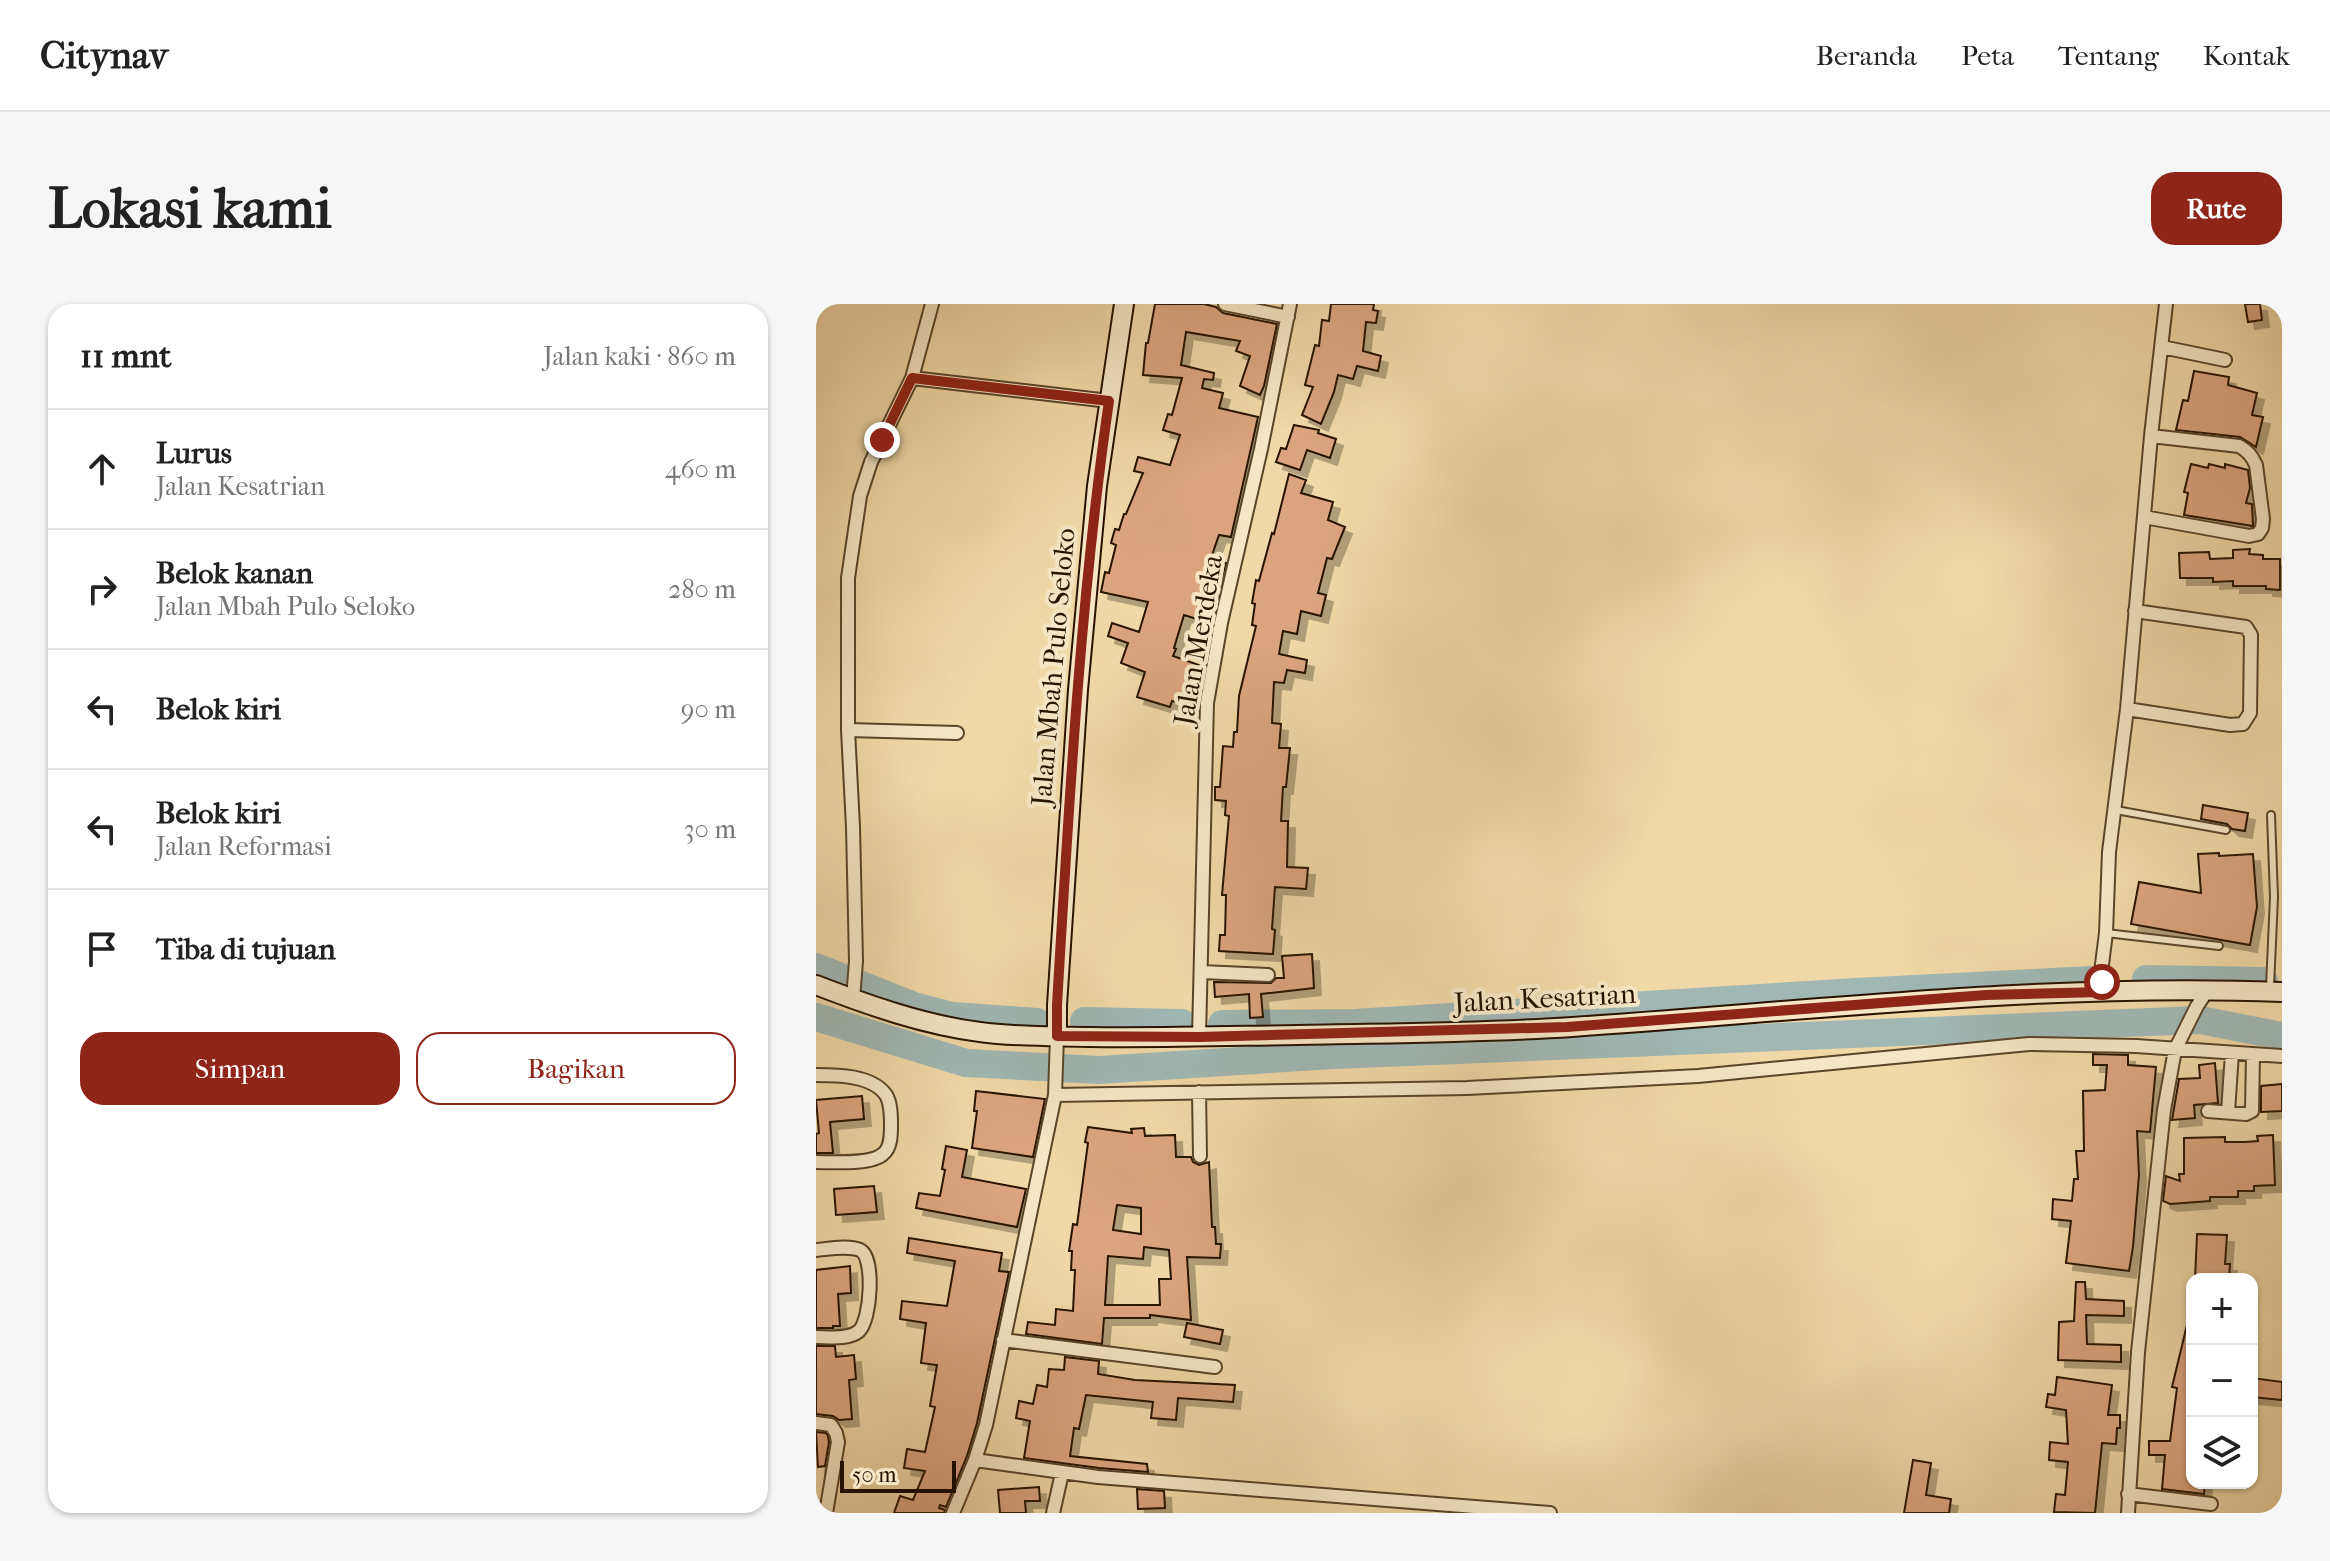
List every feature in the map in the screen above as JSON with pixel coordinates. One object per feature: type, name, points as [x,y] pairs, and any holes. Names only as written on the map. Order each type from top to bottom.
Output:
[{"type":"street","points":[[854,994],[856,961],[848,730],[848,578],[860,496],[871,462],[912,378],[932,304]]},
{"type":"street","name":"Jalan Mbah Pulo Seloko","points":[[1056,1037],[1078,690],[1097,486],[1124,304]]},
{"type":"street","points":[[1225,304],[1289,310]]},
{"type":"street","points":[[2102,982],[2109,852],[2127,709],[2166,304]]},
{"type":"street","name":"Jalan Merdeka","points":[[1199,1027],[1207,703],[1221,623],[1289,310]]},
{"type":"street","points":[[2162,347],[2225,360]]},
{"type":"street","points":[[912,378],[1109,401]]},
{"type":"street","points":[[2144,517],[2249,536],[2258,534],[2263,524],[2256,465],[2247,450],[2239,446],[2151,436]]},
{"type":"street","points":[[2127,709],[2230,725],[2243,724],[2250,713],[2251,635],[2246,627],[2135,611]]},
{"type":"street","points":[[848,730],[957,733]]},
{"type":"street","points":[[1202,972],[1268,975]]},
{"type":"street","name":"Jalan Kesatrian","points":[[816,985],[854,994],[955,1028],[1056,1037],[1199,1027],[1567,1027],[1986,995],[2102,982],[2202,999],[2276,992]]},
{"type":"street","points":[[2128,1513],[2138,1352],[2164,1110],[2177,1046],[2202,999]]},
{"type":"street","points":[[953,1513],[986,1425],[1056,1089],[1056,1037]]},
{"type":"street","points":[[1056,1089],[1199,1101],[1698,1076],[2029,1044],[2177,1046],[2282,1056]]},
{"type":"street","points":[[2228,1112],[2232,1053]]},
{"type":"street","points":[[2208,1111],[2246,1114],[2252,1111],[2253,1055]]},
{"type":"street","points":[[816,1075],[842,1075],[879,1089],[890,1105],[892,1126],[890,1143],[884,1154],[873,1160],[816,1162]]},
{"type":"street","points":[[1199,1101],[1200,1156]]},
{"type":"street","points":[[816,1250],[862,1250],[870,1267],[865,1321],[859,1331],[847,1336],[816,1337]]},
{"type":"street","points":[[1003,1340],[1215,1367]]},
{"type":"street","points":[[816,1423],[831,1425],[838,1442],[823,1512]]},
{"type":"street","points":[[975,1460],[1062,1473],[1200,1486],[1550,1513]]},
{"type":"street","points":[[1053,1513],[1062,1473]]},
{"type":"street","points":[[2128,1494],[2211,1504]]},
{"type":"lane","points":[[2116,810],[2226,830]]},
{"type":"lane","points":[[2271,815],[2276,992]]},
{"type":"lane","points":[[2106,933],[2219,946]]},
{"type":"building","points":[[1155,304],[1204,304],[1216,307],[1223,313],[1277,324],[1260,395],[1240,386],[1250,356],[1236,351],[1240,341],[1186,332],[1181,365],[1214,373],[1213,380],[1204,379],[1202,388],[1223,393],[1219,408],[1258,417],[1231,537],[1219,535],[1211,558],[1226,563],[1210,623],[1184,615],[1174,648],[1173,656],[1204,667],[1198,708],[1172,701],[1170,707],[1137,697],[1145,672],[1121,663],[1128,643],[1108,636],[1112,623],[1139,632],[1148,602],[1101,592],[1116,545],[1111,543],[1115,529],[1119,530],[1143,473],[1134,471],[1138,457],[1170,465],[1180,435],[1163,430],[1168,414],[1172,415],[1182,378],[1143,375]]},
{"type":"building","points":[[1331,304],[1374,304],[1373,310],[1378,311],[1376,323],[1366,322],[1363,351],[1381,356],[1378,371],[1357,366],[1353,379],[1338,375],[1321,424],[1302,415],[1313,387],[1305,385],[1315,345],[1319,346],[1322,320],[1329,321]]},
{"type":"building","points":[[2245,304],[2260,304],[2262,320],[2248,322]]},
{"type":"building","points":[[2194,371],[2229,377],[2228,385],[2257,393],[2252,415],[2263,417],[2256,447],[2240,437],[2176,430],[2183,400],[2188,401]]},
{"type":"building","points":[[1294,425],[1319,430],[1318,433],[1336,439],[1330,458],[1307,450],[1300,470],[1276,462],[1281,448],[1286,449]]},
{"type":"building","points":[[2191,464],[2225,468],[2225,464],[2248,470],[2250,488],[2246,503],[2252,504],[2253,526],[2184,515],[2188,493],[2184,492]]},
{"type":"building","points":[[1289,474],[1306,480],[1301,493],[1333,502],[1328,520],[1345,527],[1332,559],[1327,558],[1318,593],[1326,595],[1321,616],[1301,611],[1297,634],[1283,631],[1279,654],[1307,660],[1305,673],[1287,670],[1284,683],[1274,682],[1272,723],[1281,724],[1279,748],[1290,748],[1281,821],[1288,821],[1287,867],[1308,868],[1306,889],[1275,887],[1273,954],[1219,951],[1220,935],[1225,935],[1226,895],[1222,895],[1229,816],[1225,815],[1226,801],[1215,800],[1215,787],[1220,787],[1223,746],[1233,747],[1234,732],[1237,732],[1239,696],[1256,626],[1252,625],[1255,604],[1252,603],[1256,580],[1259,581],[1274,534]]},
{"type":"building","points":[[2250,549],[2249,554],[2263,555],[2263,559],[2280,559],[2280,590],[2266,589],[2266,586],[2233,586],[2233,581],[2213,582],[2213,578],[2180,578],[2179,553],[2209,552],[2210,559],[2233,558],[2233,550]]},
{"type":"building","points":[[2203,805],[2248,813],[2245,831],[2201,819]]},
{"type":"building","points":[[2219,853],[2219,856],[2253,854],[2257,907],[2250,945],[2131,924],[2139,882],[2201,893],[2198,854]]},
{"type":"building","points":[[1312,954],[1314,988],[1261,994],[1263,1017],[1250,1018],[1249,994],[1215,997],[1214,982],[1271,983],[1276,978],[1284,978],[1282,956]]},
{"type":"building","points":[[2093,1054],[2128,1055],[2128,1065],[2156,1067],[2150,1132],[2137,1131],[2139,1175],[2129,1271],[2066,1263],[2071,1221],[2052,1219],[2053,1199],[2072,1201],[2074,1179],[2078,1179],[2076,1151],[2084,1151],[2083,1091],[2105,1090],[2107,1065],[2093,1065]]},
{"type":"building","points":[[2215,1063],[2218,1103],[2194,1105],[2195,1118],[2172,1120],[2179,1079],[2200,1078],[2199,1065]]},
{"type":"building","points":[[2282,1084],[2282,1111],[2261,1112],[2261,1086]]},
{"type":"building","points":[[976,1091],[1045,1099],[1033,1157],[972,1148]]},
{"type":"building","points":[[862,1096],[864,1119],[830,1122],[833,1153],[816,1153],[816,1134],[819,1133],[816,1100]]},
{"type":"building","points":[[1088,1127],[1132,1133],[1131,1129],[1144,1128],[1145,1136],[1175,1135],[1176,1157],[1191,1157],[1199,1165],[1209,1162],[1212,1227],[1215,1227],[1216,1244],[1221,1244],[1220,1258],[1187,1257],[1191,1320],[1150,1315],[1150,1318],[1104,1318],[1102,1344],[1026,1334],[1028,1322],[1055,1325],[1056,1309],[1073,1311],[1075,1270],[1071,1270],[1072,1251],[1069,1251],[1073,1224],[1077,1225],[1088,1143],[1085,1142]],"holes":[[[1117,1205],[1141,1208],[1141,1234],[1113,1230]],[[1144,1247],[1169,1250],[1171,1279],[1159,1279],[1160,1305],[1105,1305],[1108,1256],[1143,1259]]]},
{"type":"building","points":[[2273,1135],[2275,1185],[2254,1186],[2254,1191],[2238,1191],[2238,1197],[2210,1197],[2210,1201],[2170,1204],[2163,1201],[2166,1176],[2180,1181],[2179,1174],[2184,1174],[2184,1138],[2225,1137],[2225,1142],[2245,1142],[2258,1141],[2257,1136]]},
{"type":"building","points":[[946,1146],[967,1150],[962,1177],[1026,1189],[1017,1227],[916,1208],[919,1193],[940,1196]]},
{"type":"building","points":[[874,1186],[877,1212],[836,1215],[834,1189]]},
{"type":"building","points":[[2197,1234],[2227,1235],[2225,1264],[2230,1264],[2229,1273],[2195,1273]]},
{"type":"building","points":[[909,1238],[1002,1253],[999,1271],[1009,1272],[977,1423],[946,1507],[940,1505],[944,1513],[894,1513],[900,1496],[913,1500],[925,1471],[904,1468],[907,1449],[925,1452],[935,1407],[930,1406],[937,1365],[921,1363],[926,1323],[900,1319],[902,1301],[947,1306],[955,1261],[907,1253]]},
{"type":"building","points":[[850,1266],[851,1293],[838,1294],[840,1326],[816,1328],[816,1270]]},
{"type":"building","points":[[2076,1282],[2085,1282],[2086,1299],[2124,1301],[2124,1316],[2086,1315],[2087,1344],[2121,1345],[2121,1362],[2058,1360],[2059,1322],[2074,1321]]},
{"type":"building","points":[[1187,1323],[1223,1330],[1220,1344],[1184,1337]]},
{"type":"building","points":[[2186,1329],[2186,1489],[2204,1489],[2204,1494],[2162,1489],[2165,1455],[2149,1455],[2149,1441],[2170,1441],[2177,1388],[2172,1387]]},
{"type":"building","points":[[816,1346],[835,1346],[836,1357],[854,1355],[856,1379],[849,1380],[852,1419],[839,1420],[816,1414]]},
{"type":"building","points":[[1065,1357],[1099,1361],[1098,1374],[1135,1380],[1235,1385],[1233,1402],[1178,1398],[1176,1420],[1151,1418],[1153,1402],[1086,1395],[1079,1429],[1074,1428],[1070,1456],[1147,1464],[1148,1472],[1024,1458],[1030,1421],[1016,1418],[1019,1401],[1033,1404],[1037,1385],[1047,1387],[1049,1369],[1064,1370]]},
{"type":"building","points":[[2057,1377],[2112,1385],[2108,1415],[2120,1415],[2120,1428],[2117,1428],[2116,1444],[2102,1443],[2095,1513],[2054,1512],[2056,1494],[2065,1495],[2068,1462],[2049,1460],[2050,1442],[2068,1444],[2066,1410],[2046,1407],[2048,1394],[2055,1395]]},
{"type":"building","points":[[2258,1379],[2282,1382],[2282,1400],[2258,1398]]},
{"type":"building","points":[[816,1432],[828,1436],[825,1466],[818,1467]]},
{"type":"building","points":[[1913,1460],[1931,1463],[1926,1495],[1951,1499],[1949,1513],[1904,1513]]},
{"type":"building","points":[[1039,1487],[1040,1501],[1025,1501],[1026,1513],[1000,1513],[998,1490]]},
{"type":"building","points":[[1137,1489],[1164,1491],[1165,1508],[1138,1509]]},
{"type":"waterway","points":[[816,967],[914,1006],[952,1016],[1037,1022]]},
{"type":"waterway","points":[[2146,979],[2264,981]]},
{"type":"waterway","points":[[1222,1024],[1354,1023],[2091,980]]},
{"type":"waterway","points":[[816,1017],[966,1063],[1099,1070],[1334,1055],[2200,1020],[2282,1036]]},
{"type":"waterway","points":[[1084,1021],[1182,1023]]},
{"type":"route","points":[[882,440],[912,378],[1109,401],[1097,486],[1078,690],[1057,1036],[1199,1037],[1567,1027],[1986,995],[2102,992],[2102,982]]}]
